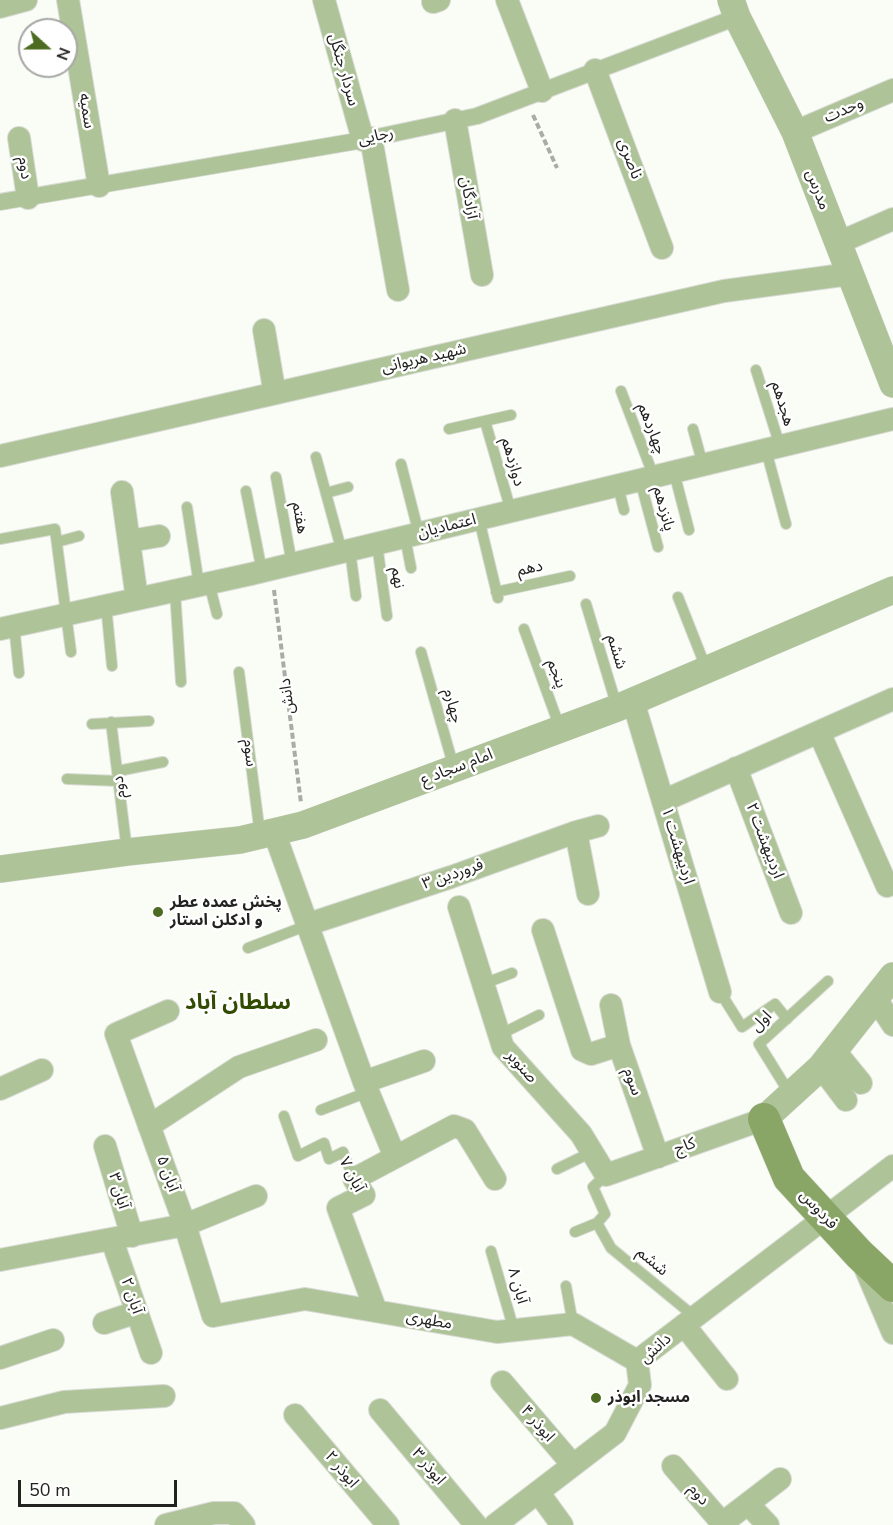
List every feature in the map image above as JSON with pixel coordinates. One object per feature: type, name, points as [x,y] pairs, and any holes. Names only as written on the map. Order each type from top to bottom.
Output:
[{"type":"main road","name":"فردوس","points":[[764,1119],[789,1178],[859,1254],[893,1287]]},
{"type":"street","points":[[0,7],[26,0]]},
{"type":"street","name":"سمیه","points":[[68,0],[99,186]]},
{"type":"street","name":"سردار جنگل","points":[[324,0],[367,139],[398,290]]},
{"type":"street","points":[[507,0],[533,94]]},
{"type":"street","name":"رجایی","points":[[0,202],[367,139],[477,116],[595,70],[734,8]]},
{"type":"street","name":"مدرس","points":[[734,8],[795,132],[893,382]]},
{"type":"street","name":"ناصری","points":[[595,70],[662,249]]},
{"type":"street","name":"وحدت","points":[[795,132],[893,90]]},
{"type":"street","name":"آزادگان","points":[[455,120],[482,275]]},
{"type":"street","name":"دوم","points":[[19,138],[28,198]]},
{"type":"street","points":[[838,243],[893,219]]},
{"type":"street","name":"شهید هریوانی","points":[[0,456],[724,291],[850,274]]},
{"type":"street","points":[[264,330],[274,389]]},
{"type":"street","name":"اعتمادیان","points":[[7,627],[275,568],[893,419]]},
{"type":"street","points":[[122,492],[137,599]]},
{"type":"street","points":[[129,542],[159,536]]},
{"type":"street","name":"امام سجاد ع","points":[[0,869],[240,840],[303,825],[625,704],[893,590]]},
{"type":"street","points":[[663,801],[893,699]]},
{"type":"street","name":"اردیبهشت ۱","points":[[625,704],[663,801],[720,992]]},
{"type":"street","points":[[819,732],[887,886]]},
{"type":"street","name":"اردیبهشت ۲","points":[[736,768],[791,913]]},
{"type":"street","name":"فروردین ۳","points":[[309,924],[587,829],[588,894]]},
{"type":"street","points":[[267,833],[309,924],[366,1087],[395,1157]]},
{"type":"street","name":"صنوبر","points":[[459,907],[503,1047],[581,1134],[606,1175]]},
{"type":"street","points":[[543,930],[582,1050],[591,1054],[619,1045]]},
{"type":"street","points":[[764,1119],[828,1058],[893,976]]},
{"type":"street","points":[[876,999],[893,1025]]},
{"type":"street","name":"سوم","points":[[611,1005],[619,1045],[658,1157]]},
{"type":"street","name":"آبان ۵","points":[[168,1011],[116,1034],[185,1225],[213,1316]]},
{"type":"street","points":[[149,1126],[238,1067],[316,1040]]},
{"type":"street","points":[[828,1058],[854,1091]]},
{"type":"street","points":[[366,1087],[424,1061]]},
{"type":"street","points":[[2,1084],[42,1070]]},
{"type":"street","name":"کاج","points":[[606,1175],[764,1119]]},
{"type":"street","points":[[354,1179],[454,1126],[465,1130],[495,1179]]},
{"type":"street","name":"آبان ۳","points":[[105,1146],[122,1238]]},
{"type":"street","name":"دانش","points":[[495,1525],[615,1433],[640,1385],[637,1361],[892,1168]]},
{"type":"street","name":"آبان ۷","points":[[354,1179],[364,1195],[338,1208],[376,1311]]},
{"type":"street","points":[[0,1260],[185,1225],[256,1196]]},
{"type":"street","name":"آبان ۲","points":[[122,1238],[137,1312],[151,1353]]},
{"type":"street","points":[[859,1254],[893,1333]]},
{"type":"street","name":"مطهری","points":[[213,1316],[305,1299],[497,1332],[573,1324]]},
{"type":"street","points":[[104,1323],[137,1312]]},
{"type":"street","points":[[689,1321],[727,1379]]},
{"type":"street","points":[[573,1324],[637,1361]]},
{"type":"street","points":[[0,1358],[53,1340]]},
{"type":"street","name":"ابوذر ۴","points":[[502,1382],[573,1465]]},
{"type":"street","points":[[2,1412],[64,1402],[164,1396]]},
{"type":"street","name":"ابوذر ۳","points":[[380,1410],[476,1525]]},
{"type":"street","name":"ابوذر ۲","points":[[294,1415],[388,1525]]},
{"type":"street","name":"دوم","points":[[673,1466],[721,1524]]},
{"type":"street","points":[[721,1524],[780,1479]]},
{"type":"street","points":[[538,1492],[561,1525]]},
{"type":"street","points":[[748,1504],[768,1525]]},
{"type":"street","points":[[166,1525],[214,1513],[234,1513],[244,1525]]},
{"type":"lane","name":"هجدهم","points":[[756,370],[786,524]]},
{"type":"lane","name":"چهاردهم","points":[[621,391],[656,476]]},
{"type":"lane","points":[[449,429],[512,415]]},
{"type":"lane","name":"دوازدهم","points":[[485,421],[511,512]]},
{"type":"lane","points":[[693,429],[703,465]]},
{"type":"lane","points":[[316,457],[346,551],[356,596]]},
{"type":"lane","points":[[401,464],[412,535],[411,568]]},
{"type":"lane","points":[[656,476],[689,530]]},
{"type":"lane","name":"پانزدهم","points":[[656,476],[658,547]]},
{"type":"lane","name":"هفتم","points":[[275,568],[276,477]]},
{"type":"lane","points":[[618,486],[624,510]]},
{"type":"lane","points":[[326,493],[348,487]]},
{"type":"lane","points":[[246,491],[275,568]]},
{"type":"lane","points":[[187,507],[204,584],[217,614]]},
{"type":"lane","name":"دهم","points":[[479,519],[497,595],[570,576]]},
{"type":"lane","points":[[0,539],[55,529],[71,651]]},
{"type":"lane","points":[[57,542],[79,536]]},
{"type":"lane","name":"نهم","points":[[377,544],[387,616]]},
{"type":"lane","points":[[175,591],[181,682]]},
{"type":"lane","points":[[678,597],[706,668]]},
{"type":"lane","name":"ششم","points":[[586,604],[625,704]]},
{"type":"lane","points":[[106,606],[112,666]]},
{"type":"lane","points":[[7,627],[19,673]]},
{"type":"lane","name":"پنجم","points":[[524,630],[560,729]]},
{"type":"lane","name":"چهارم","points":[[422,652],[454,768]]},
{"type":"lane","name":"سوم","points":[[239,672],[267,833]]},
{"type":"lane","points":[[92,724],[149,721]]},
{"type":"lane","name":"دوم","points":[[111,723],[127,852]]},
{"type":"lane","points":[[67,779],[118,776],[163,762]]},
{"type":"lane","points":[[248,948],[309,924]]},
{"type":"lane","points":[[483,984],[512,973]]},
{"type":"lane","name":"اول","points":[[791,1095],[759,1044],[828,981]]},
{"type":"lane","points":[[720,992],[742,1027],[775,1004],[787,1018]]},
{"type":"lane","points":[[499,1035],[539,1015]]},
{"type":"lane","points":[[321,1110],[366,1087]]},
{"type":"lane","name":"آبان ۷","points":[[284,1116],[298,1156],[324,1143],[329,1159],[343,1152],[354,1179]]},
{"type":"lane","points":[[557,1169],[592,1152]]},
{"type":"lane","points":[[575,1233],[597,1223],[605,1214],[593,1187],[606,1175]]},
{"type":"lane","name":"ششم","points":[[597,1223],[611,1248],[689,1321]]},
{"type":"lane","name":"آبان ۸","points":[[491,1251],[514,1330]]},
{"type":"lane","points":[[566,1286],[573,1324]]},
{"type":"path","points":[[533,94],[557,168]]},
{"type":"path","name":"دانش","points":[[275,568],[303,825]]},
{"type":"place","name":"پخش عمده عطر و ادکلن استار","points":[[158,912]]},
{"type":"place","name":"مسجد ابوذر","points":[[596,1398]]},
{"type":"district","name":"سلطان آباد","points":[[238,1004]]}]
